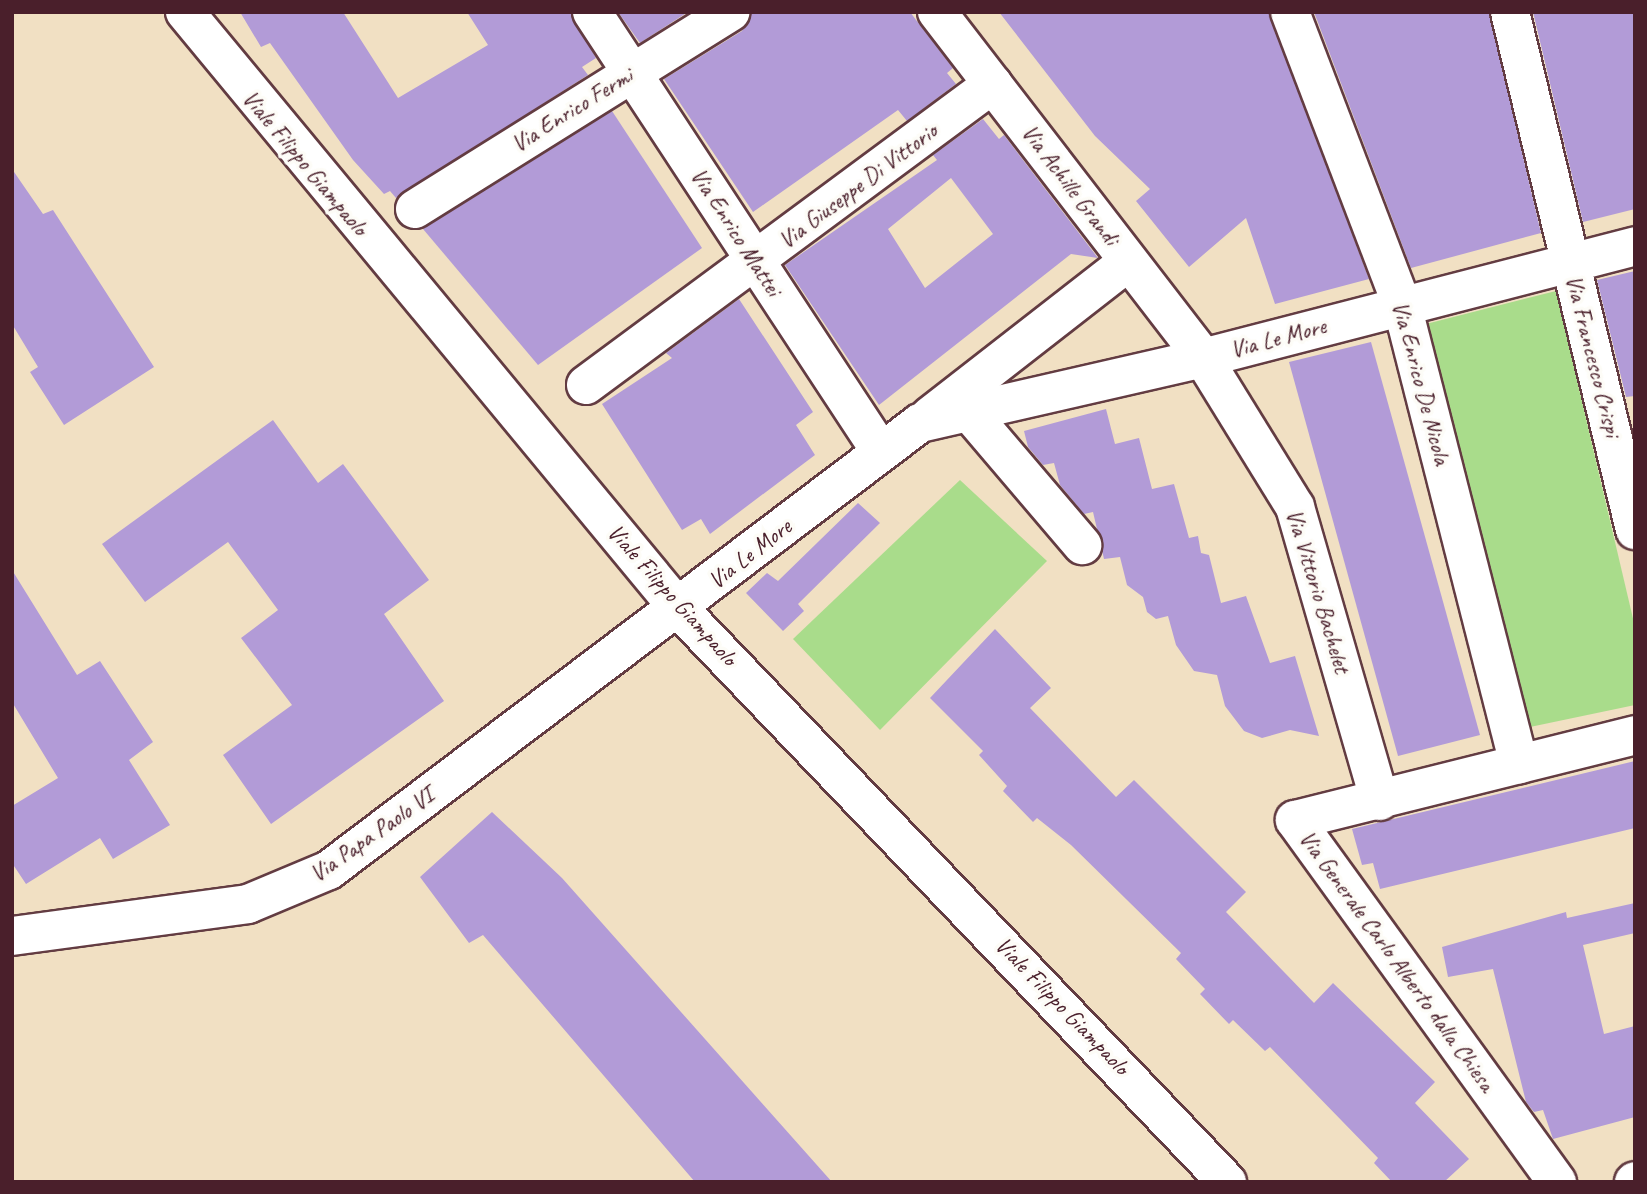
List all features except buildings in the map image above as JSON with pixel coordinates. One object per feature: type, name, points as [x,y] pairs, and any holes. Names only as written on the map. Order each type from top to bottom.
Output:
[{"type":"street","name":"Viale Filippo Giampaolo","points":[[186,12],[680,609],[1196,1145],[1227,1182]]},
{"type":"street","name":"Via Enrico Mattei","points":[[592,12],[881,452]]},
{"type":"street","name":"Via Enrico Fermi","points":[[415,209],[730,12]]},
{"type":"street","name":"Via Achille Grandi","points":[[937,12],[1203,358]]},
{"type":"street","name":"Via Enrico De Nicola","points":[[1290,12],[1402,306],[1519,764]]},
{"type":"street","name":"Via Francesco Crispi","points":[[1510,12],[1632,507]]},
{"type":"street","name":"Via Giuseppe Di Vittorio","points":[[586,385],[756,263],[993,84]]},
{"type":"street","name":"Via Le More","points":[[920,423],[1203,358],[1635,246]]},
{"type":"street","name":"Via Le More","points":[[680,609],[1128,262]]},
{"type":"street","name":"Via Vittorio Bachelet","points":[[1203,358],[1295,507],[1380,801]]},
{"type":"street","points":[[969,412],[1082,545]]},
{"type":"street","name":"Via Papa Paolo VI","points":[[12,936],[248,904],[288,892],[328,870],[680,609]]},
{"type":"street","name":"Via Generale Carlo Alberto dalla Chiesa","points":[[1557,1182],[1294,820],[1380,801],[1635,735]]},
{"type":"street","name":"Viale Filippo Giampaolo","points":[[1196,1145],[1241,1182]]},
{"type":"green space","points":[[1556,291],[1635,627],[1635,705],[1530,727],[1422,325]]},
{"type":"green space","points":[[960,480],[1047,561],[880,730],[793,639]]}]
